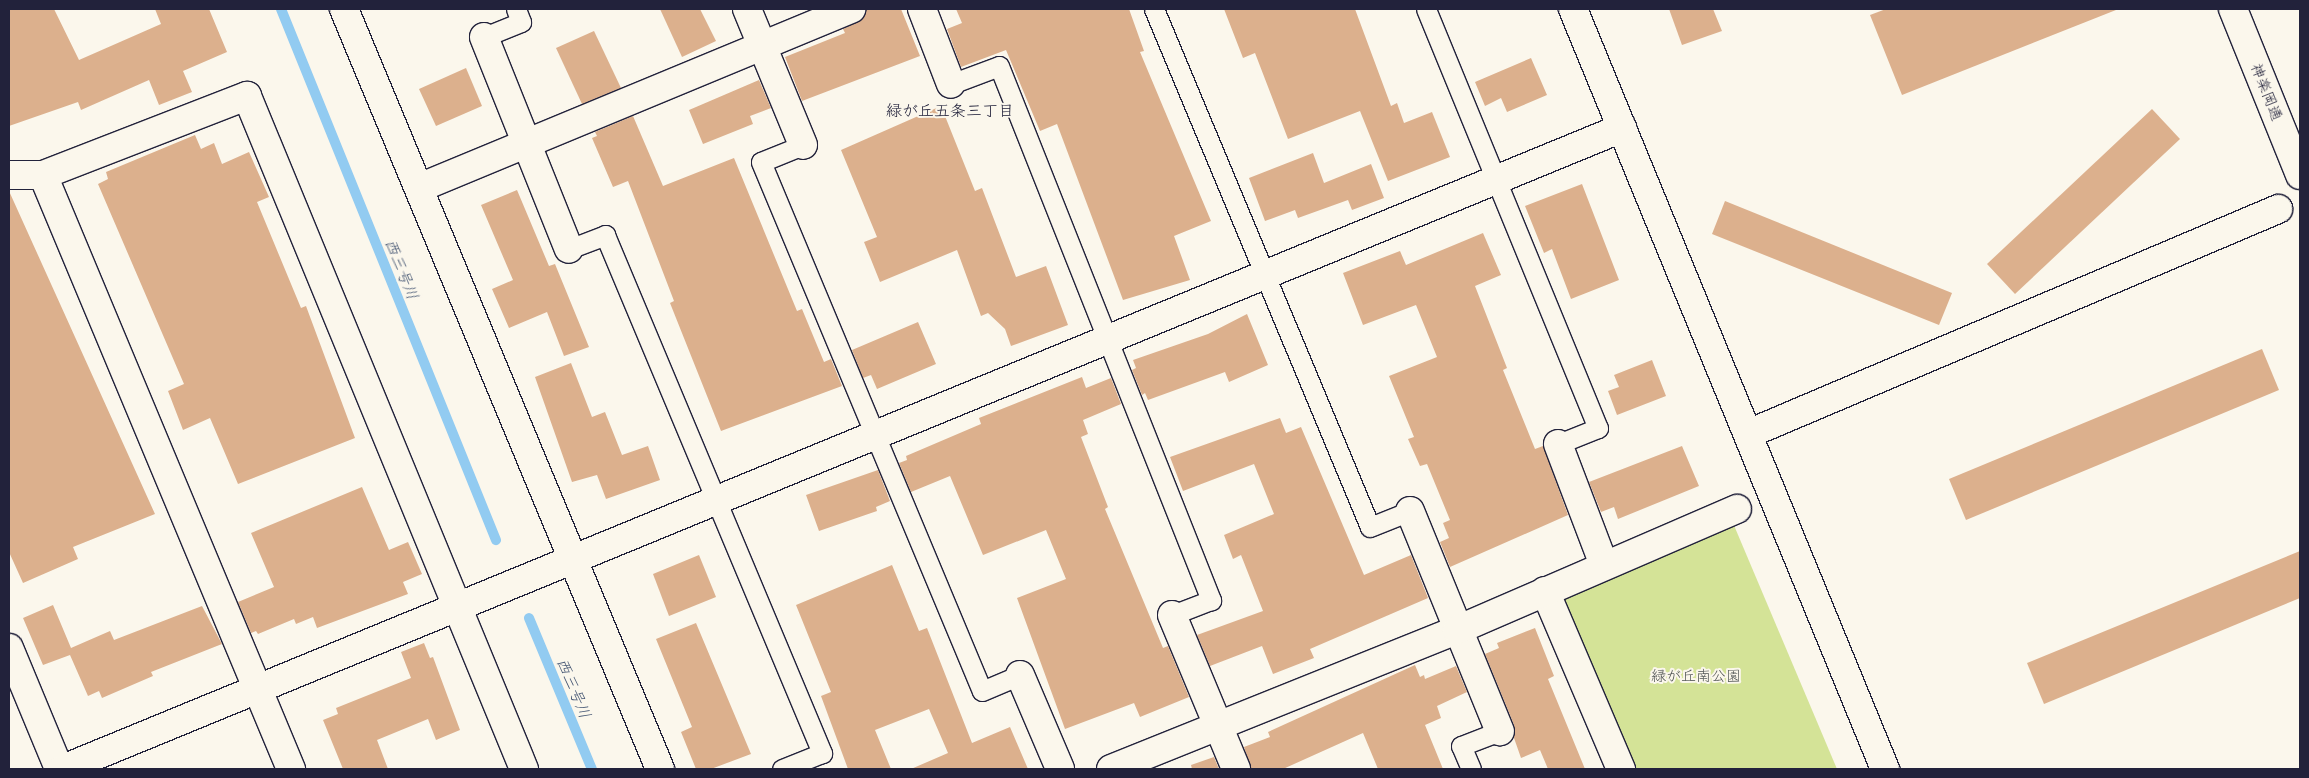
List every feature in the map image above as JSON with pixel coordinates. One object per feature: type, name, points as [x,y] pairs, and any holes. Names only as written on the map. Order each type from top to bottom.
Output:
[{"type":"street","points":[[344,9],[660,769]]},
{"type":"street","points":[[747,9],[803,145]]},
{"type":"street","points":[[419,188],[762,44],[851,9]]},
{"type":"street","points":[[922,9],[951,84]]},
{"type":"street","points":[[1573,9],[1886,769]]},
{"type":"street","name":"神楽岡通","points":[[2233,9],[2300,175]]},
{"type":"street","points":[[484,37],[570,249]]},
{"type":"street","points":[[9,175],[43,175],[248,96],[455,606],[524,769]]},
{"type":"street","points":[[63,769],[258,690],[455,606],[716,502],[1266,277],[1622,128]]},
{"type":"street","points":[[43,175],[291,769]]},
{"type":"street","points":[[1748,434],[2278,209]]},
{"type":"street","points":[[1558,444],[1604,565]]},
{"type":"street","points":[[1111,769],[1457,630],[1737,509]]},
{"type":"street","points":[[1410,511],[1457,630],[1500,731]]},
{"type":"street","points":[[1545,591],[1621,769]]},
{"type":"street","points":[[1172,615],[1236,769]]},
{"type":"street","points":[[9,648],[59,769]]},
{"type":"street","points":[[1020,675],[1060,769]]},
{"type":"lane","points":[[484,37],[521,22],[516,9]]},
{"type":"lane","points":[[1154,9],[1370,527],[1410,511]]},
{"type":"lane","points":[[1426,9],[1598,428],[1558,444]]},
{"type":"lane","points":[[951,84],[999,66],[1212,600],[1172,615]]},
{"type":"lane","points":[[803,145],[761,162],[982,690],[1020,675]]},
{"type":"lane","points":[[570,249],[605,235],[822,753],[782,769]]},
{"type":"lane","points":[[1471,769],[1461,746],[1500,731]]},
{"type":"green space","name":"緑が丘南公園","points":[[1733,523],[1837,769],[1635,769],[1561,595]]},
{"type":"building","points":[[9,9],[54,9],[79,60],[161,24],[155,9],[209,9],[227,52],[183,71],[192,92],[159,105],[149,80],[81,110],[78,102],[9,126]]},
{"type":"building","points":[[660,9],[700,9],[716,41],[682,57]]},
{"type":"building","points":[[866,9],[901,9],[920,56],[802,101],[785,57],[845,33],[843,29],[863,19]]},
{"type":"building","points":[[956,9],[1129,9],[1144,51],[1140,52],[1211,221],[1174,236],[1190,280],[1123,300],[1057,124],[1040,131],[1006,50],[961,67],[947,29],[962,23]]},
{"type":"building","points":[[1224,9],[1355,9],[1391,106],[1397,103],[1404,123],[1432,112],[1450,157],[1388,181],[1360,111],[1288,139],[1255,53],[1243,58]]},
{"type":"building","points":[[1669,9],[1713,9],[1722,31],[1682,45]]},
{"type":"building","points":[[1886,9],[2116,10],[1902,95],[1870,15]]},
{"type":"building","points":[[594,31],[621,88],[582,104],[556,48]]},
{"type":"building","points":[[1531,58],[1547,95],[1507,112],[1501,98],[1485,106],[1475,82]]},
{"type":"building","points":[[466,68],[482,106],[436,126],[419,89]]},
{"type":"building","points":[[759,80],[771,108],[750,116],[753,124],[703,144],[689,110]]},
{"type":"building","points":[[941,106],[975,191],[982,188],[1016,277],[1046,266],[1068,325],[1011,346],[1005,329],[988,313],[981,316],[957,250],[880,282],[864,242],[877,237],[841,150]]},
{"type":"building","points":[[2152,109],[2180,139],[2015,294],[1987,264]]},
{"type":"building","points":[[633,116],[663,186],[734,158],[797,311],[802,309],[824,362],[831,359],[842,386],[721,431],[670,303],[674,301],[628,181],[613,187],[592,138],[597,136],[595,132]]},
{"type":"building","points":[[195,135],[201,149],[214,143],[222,164],[249,152],[269,197],[257,202],[301,308],[306,306],[355,438],[238,484],[210,418],[183,430],[168,391],[184,384],[98,184],[108,179],[106,172]]},
{"type":"building","points":[[1313,153],[1324,183],[1371,164],[1384,198],[1352,210],[1348,200],[1298,218],[1295,210],[1265,221],[1249,178]]},
{"type":"building","points":[[1582,184],[1619,280],[1571,299],[1552,249],[1544,253],[1525,206]]},
{"type":"building","points":[[517,190],[549,266],[555,264],[589,347],[564,356],[547,312],[509,328],[492,289],[513,280],[481,205]]},
{"type":"building","points":[[9,191],[155,514],[73,547],[78,559],[23,583],[9,552]]},
{"type":"building","points":[[1725,201],[1952,293],[1939,325],[1712,234]]},
{"type":"building","points":[[1483,233],[1501,275],[1475,286],[1507,368],[1503,370],[1535,449],[1543,446],[1568,515],[1450,567],[1440,542],[1449,538],[1443,523],[1450,520],[1427,464],[1420,466],[1408,439],[1414,437],[1389,376],[1437,357],[1416,305],[1363,325],[1343,273],[1400,251],[1406,265]]},
{"type":"building","points":[[1247,314],[1268,365],[1229,382],[1225,372],[1148,400],[1145,393],[1142,395],[1132,370],[1136,368],[1133,360],[1208,334]]},
{"type":"building","points":[[918,322],[936,364],[877,389],[871,375],[863,378],[852,350]]},
{"type":"building","points":[[2262,349],[2279,390],[1966,520],[1949,479]]},
{"type":"building","points":[[1652,360],[1666,396],[1617,415],[1608,391],[1619,387],[1614,375]]},
{"type":"building","points":[[571,363],[592,417],[605,412],[622,455],[648,446],[660,480],[606,499],[597,475],[572,482],[535,377]]},
{"type":"building","points":[[1082,377],[1086,388],[1111,378],[1121,404],[1083,420],[1088,434],[1081,437],[1108,507],[1105,509],[1163,648],[1168,646],[1189,697],[1140,717],[1134,703],[1065,729],[1017,598],[1066,579],[1046,530],[983,555],[950,476],[911,492],[899,463],[907,460],[906,456],[981,424],[979,418]]},
{"type":"building","points":[[1280,418],[1286,433],[1301,427],[1364,575],[1411,555],[1428,598],[1310,649],[1314,658],[1273,674],[1262,646],[1210,666],[1197,635],[1263,611],[1241,555],[1233,559],[1224,535],[1274,514],[1254,464],[1183,491],[1170,457]]},
{"type":"building","points":[[1682,446],[1699,486],[1618,519],[1614,507],[1601,512],[1589,482]]},
{"type":"building","points":[[878,470],[890,501],[876,507],[877,511],[819,531],[806,495]]},
{"type":"building","points":[[362,487],[389,550],[408,542],[422,574],[403,582],[408,594],[317,628],[313,617],[296,624],[294,619],[258,634],[256,631],[251,633],[238,602],[274,587],[251,533]]},
{"type":"building","points":[[2300,551],[2300,598],[2044,704],[2027,663]]},
{"type":"building","points":[[699,555],[716,597],[669,616],[653,574]]},
{"type":"building","points":[[892,565],[919,631],[927,628],[972,743],[1010,727],[1028,769],[911,769],[948,753],[929,709],[875,730],[891,769],[848,769],[821,696],[831,692],[796,605]]},
{"type":"building","points":[[53,605],[71,648],[110,631],[114,640],[202,606],[222,644],[151,672],[153,676],[102,698],[99,691],[88,696],[70,655],[43,665],[23,618]]},
{"type":"building","points":[[696,623],[751,754],[711,769],[696,769],[681,732],[692,727],[656,639]]},
{"type":"building","points":[[1535,628],[1554,676],[1548,679],[1585,769],[1548,769],[1540,750],[1521,758],[1514,738],[1514,725],[1485,654],[1499,648],[1497,643]]},
{"type":"building","points":[[424,643],[430,658],[433,657],[460,730],[436,740],[428,719],[377,740],[388,769],[343,769],[323,720],[338,714],[336,708],[411,678],[401,652]]},
{"type":"building","points":[[1415,665],[1420,677],[1424,675],[1425,679],[1456,666],[1467,692],[1437,706],[1441,718],[1425,725],[1443,769],[1378,769],[1363,733],[1283,769],[1251,769],[1244,747],[1270,737],[1268,732]]},
{"type":"building","points":[[1214,757],[1219,769],[1192,769],[1191,765]]},
{"type":"waterway","name":"西三号川","points":[[281,9],[496,540]]},
{"type":"waterway","name":"西三号川","points":[[529,618],[592,769]]},
{"type":"district","name":"緑が丘五条三丁目","points":[[950,110]]}]
